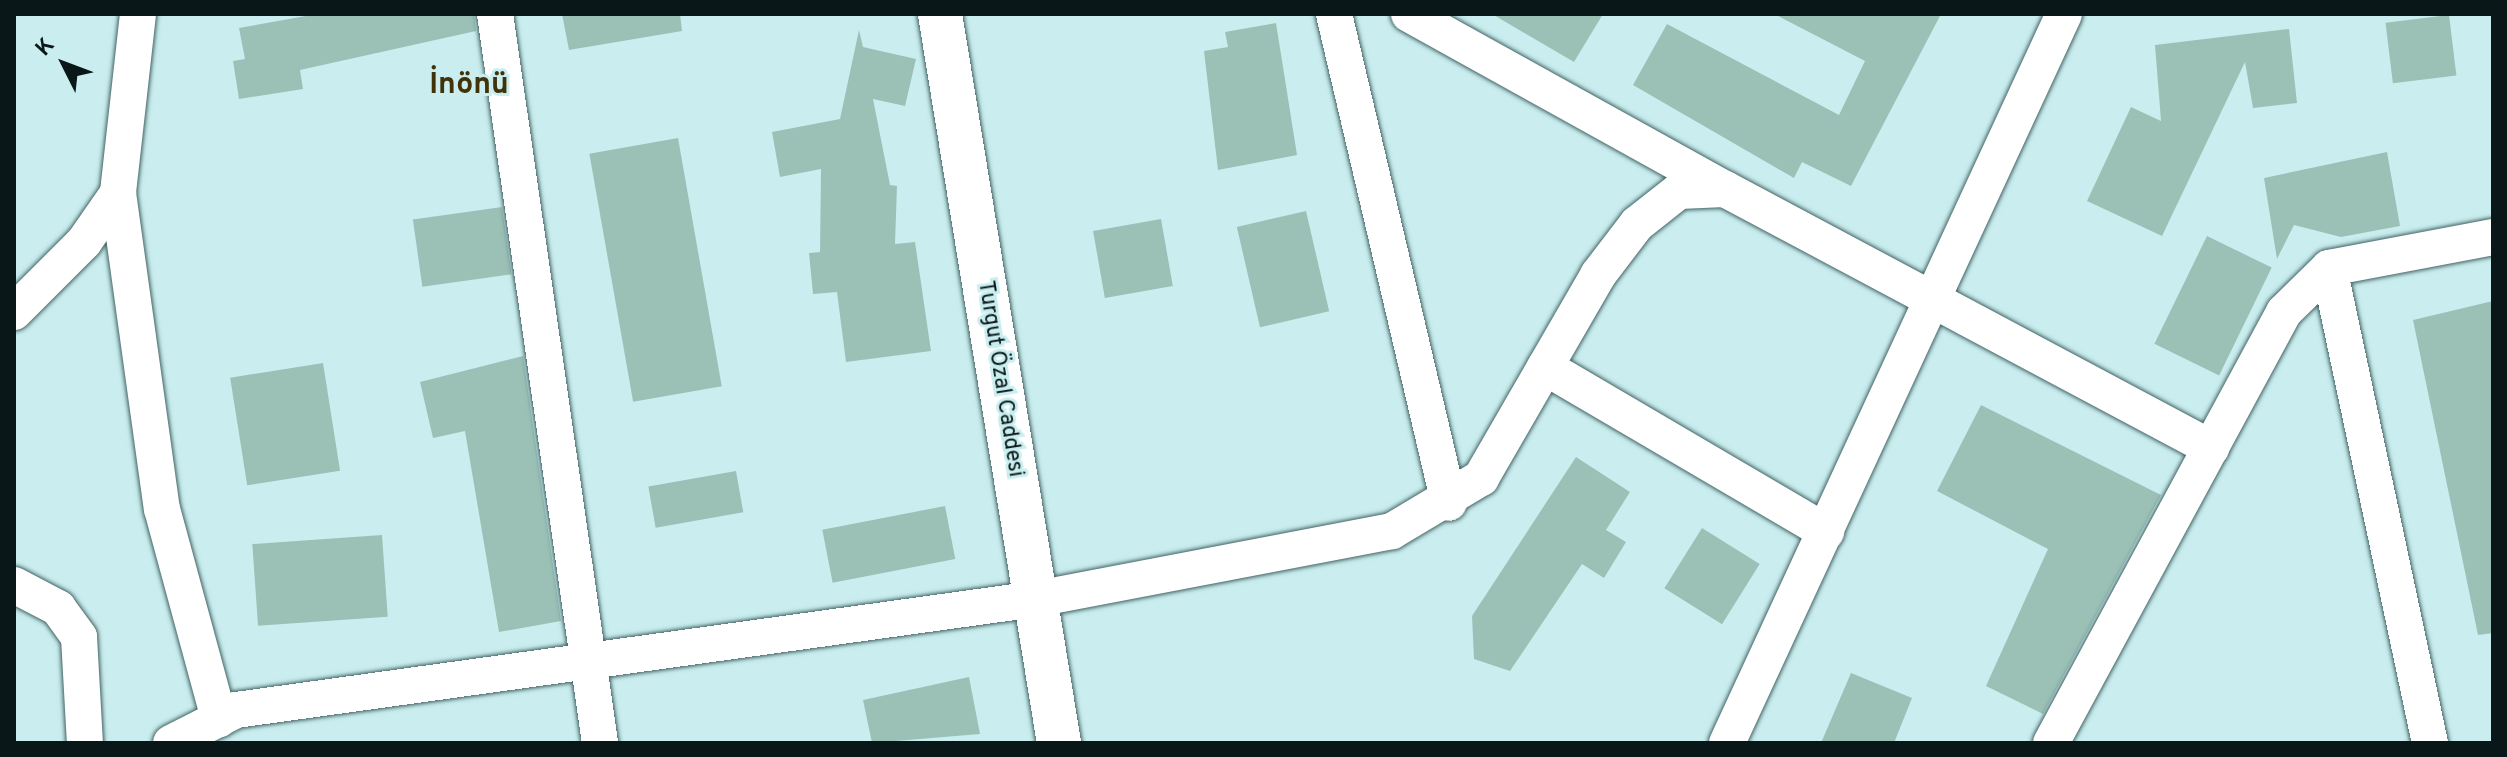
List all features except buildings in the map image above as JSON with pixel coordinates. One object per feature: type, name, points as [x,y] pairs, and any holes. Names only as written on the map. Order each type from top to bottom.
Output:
[{"type":"street","points":[[138,14],[118,193],[162,509],[219,719]]},
{"type":"street","points":[[495,14],[585,662],[600,743]]},
{"type":"street","name":"Turgut Özal Caddesi","points":[[940,14],[1059,743]]},
{"type":"street","points":[[1334,14],[1449,503]]},
{"type":"street","points":[[1409,14],[1725,189],[1937,299],[2211,448]]},
{"type":"street","points":[[1727,743],[1937,299],[2064,14]]},
{"type":"street","points":[[171,743],[236,710],[1036,599],[1392,531],[1449,503],[1481,478],[1545,367],[1637,224],[1679,191],[1725,189]]},
{"type":"street","points":[[14,312],[84,242],[118,193]]},
{"type":"street","points":[[2051,743],[2284,312],[2329,268],[2493,237]]},
{"type":"street","points":[[2329,268],[2430,743]]},
{"type":"street","points":[[1545,367],[1826,532]]},
{"type":"street","points":[[14,585],[58,608],[79,637],[85,743]]},
{"type":"district","name":"İnönü","points":[[469,86]]}]
